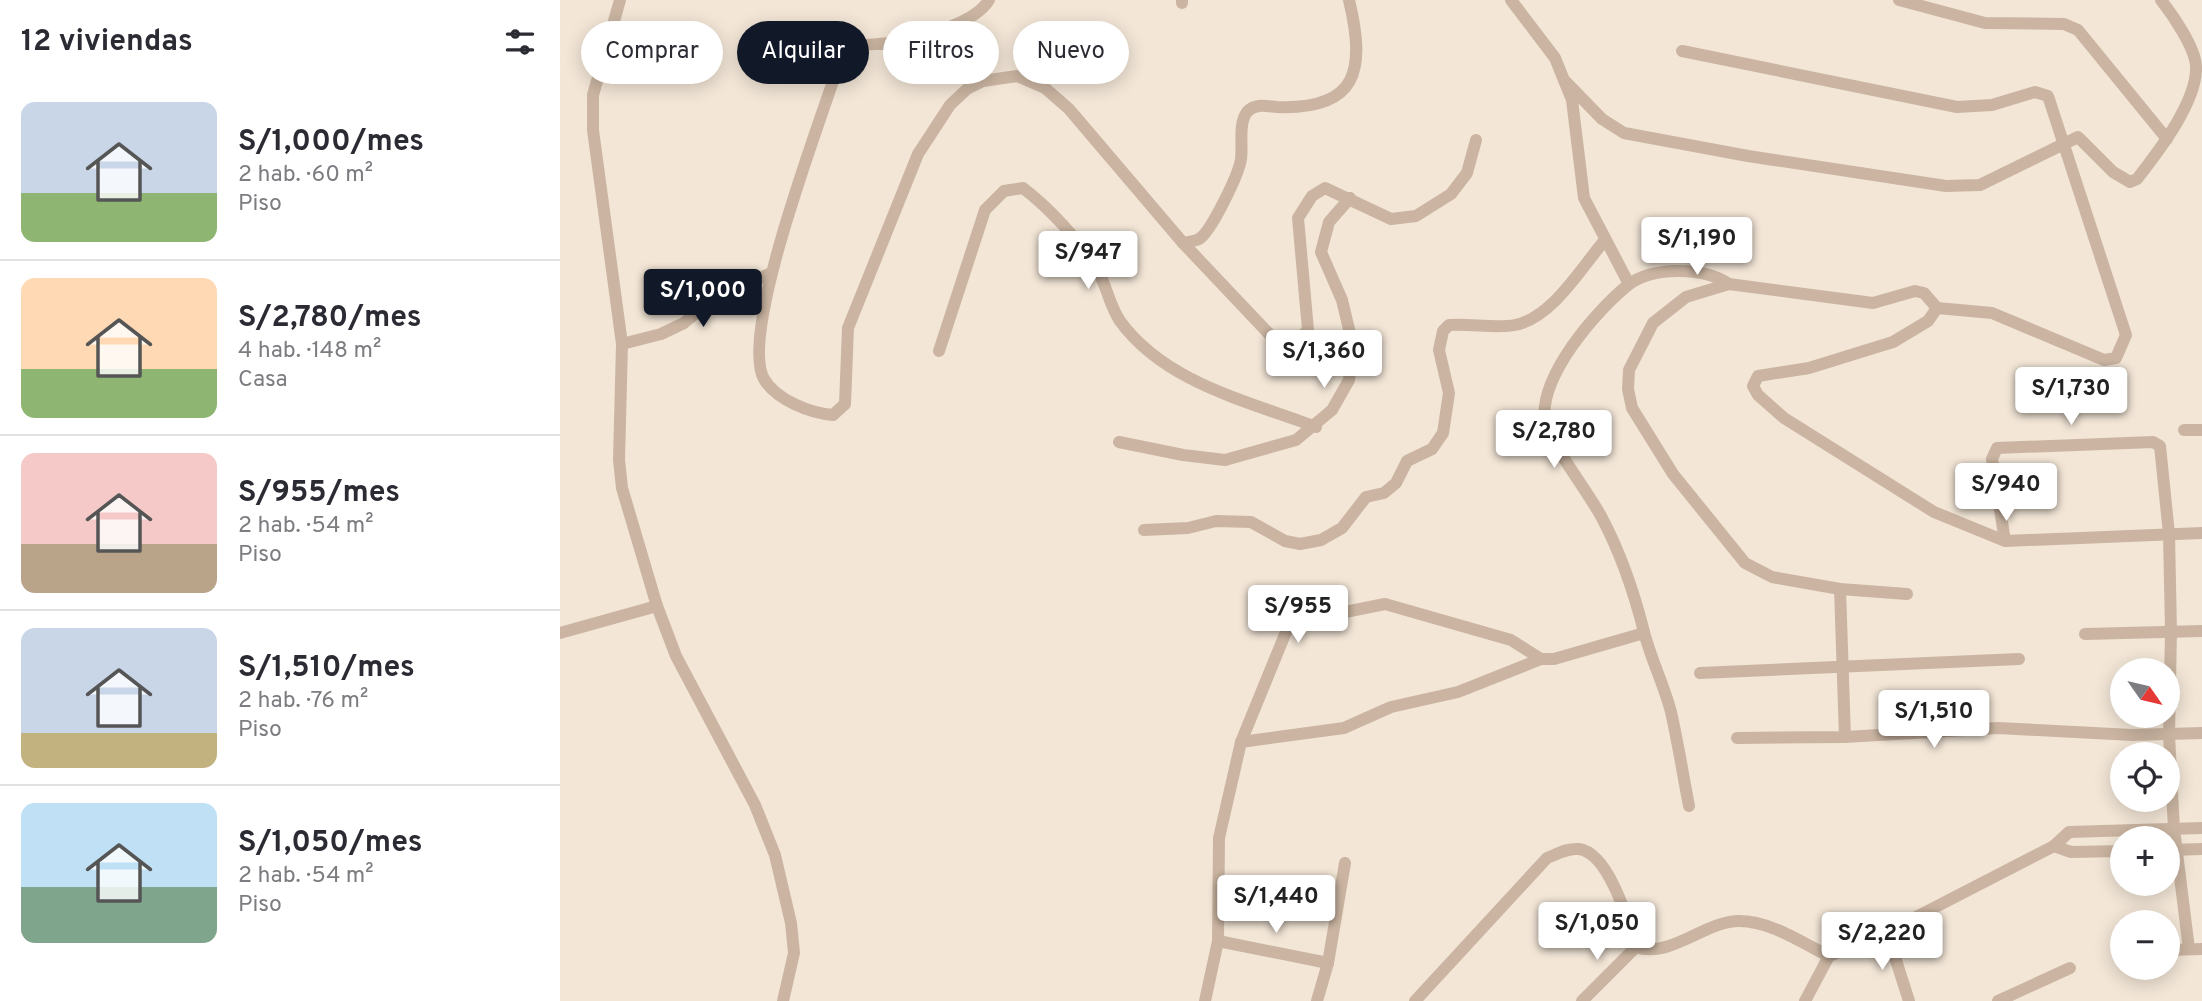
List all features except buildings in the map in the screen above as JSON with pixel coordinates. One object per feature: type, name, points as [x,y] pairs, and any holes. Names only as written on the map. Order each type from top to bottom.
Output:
[{"type":"street","points":[[620,0],[593,95],[593,130],[622,344],[619,460],[622,488],[657,606],[676,656],[755,805],[775,855],[791,923],[794,953],[783,1001]]},
{"type":"street","points":[[989,0],[975,16],[960,23],[892,43],[857,47],[847,55],[834,78],[769,274],[760,357],[763,378],[778,395],[818,414],[833,415],[845,404],[848,328],[918,154],[950,105],[967,89],[983,81],[1017,76],[1045,88],[1069,109],[1183,243],[1273,338],[1286,343],[1300,339],[1308,330],[1298,218],[1312,196],[1325,188],[1391,219],[1416,216],[1451,194],[1467,173],[1476,140]]},
{"type":"street","points":[[1183,243],[1199,239],[1214,219],[1241,162],[1243,119],[1248,110],[1258,105],[1317,105],[1345,91],[1356,68],[1354,21],[1349,0]]},
{"type":"street","points":[[1511,0],[1555,58],[1572,100],[1584,198],[1629,284]]},
{"type":"street","points":[[1899,0],[1985,23],[2064,24],[2078,30],[2167,139]]},
{"type":"street","points":[[1564,80],[1602,119],[1624,132],[1748,156],[1946,186],[1980,184],[2078,137],[2112,172],[2130,182],[2137,179],[2167,139],[2194,85],[2197,64],[2176,19],[2161,0]]},
{"type":"street","points":[[1682,51],[1957,107],[1992,105],[2040,91],[2051,101],[2126,335],[2116,358],[2104,360],[1992,313],[1937,308]]},
{"type":"street","points":[[939,351],[985,210],[1004,191],[1023,188],[1041,202],[1096,267],[1119,319],[1146,349],[1185,377],[1316,427]]},
{"type":"street","points":[[1119,442],[1183,455],[1225,460],[1296,440],[1316,427],[1332,410],[1349,380],[1353,346],[1342,300],[1321,252],[1329,222],[1350,198]]},
{"type":"street","points":[[1144,530],[1188,528],[1216,521],[1251,522],[1285,541],[1300,544],[1321,540],[1342,528],[1366,497],[1384,493],[1396,483],[1407,461],[1432,449],[1443,433],[1449,393],[1439,350],[1443,331],[1449,325],[1511,326],[1530,321],[1551,303],[1605,240]]},
{"type":"street","points":[[1689,806],[1670,711],[1644,633],[1636,593],[1602,518],[1545,423],[1546,400],[1554,378],[1574,342],[1629,284],[1646,276],[1682,271],[1716,275],[1729,284]]},
{"type":"street","points":[[622,344],[661,334],[684,323],[708,303],[769,274]]},
{"type":"street","points":[[1907,594],[1840,590],[1772,577],[1745,563],[1673,474],[1632,408],[1628,389],[1629,370],[1653,323],[1686,297],[1729,284],[1873,303],[1915,291],[1931,298],[1937,308]]},
{"type":"street","points":[[1937,308],[1922,326],[1894,342],[1809,368],[1767,373],[1758,376],[1753,386],[1758,395],[1784,418],[1923,505],[2005,541],[2202,533]]},
{"type":"street","points":[[2185,430],[2202,430]]},
{"type":"street","points":[[2005,541],[1992,459],[1993,452],[2003,446],[2157,443],[2162,449],[2169,534],[2169,735],[2174,826]]},
{"type":"street","points":[[1840,590],[1845,669],[1845,737]]},
{"type":"street","points":[[1205,1001],[1218,941],[1219,838],[1241,742],[1283,636],[1295,622],[1385,604],[1511,640],[1541,659]]},
{"type":"street","points":[[560,633],[657,606]]},
{"type":"street","points":[[2085,634],[2202,631]]},
{"type":"street","points":[[1241,742],[1344,728],[1391,707],[1458,692],[1541,659],[1554,659],[1644,633]]},
{"type":"street","points":[[1700,673],[1845,669],[2019,659]]},
{"type":"street","points":[[1737,738],[1845,737],[1997,728],[2169,735],[2202,733]]},
{"type":"street","points":[[2180,829],[2202,828]]},
{"type":"street","points":[[1805,1001],[1817,974],[1829,956],[1887,932],[2054,846],[2069,832],[2110,831]]},
{"type":"street","points":[[2054,846],[2071,852],[2110,851]]},
{"type":"street","points":[[1415,1001],[1547,858],[1565,850],[1581,849],[1597,859],[1608,873],[1636,947]]},
{"type":"street","points":[[2180,850],[2202,849]]},
{"type":"street","points":[[1317,1001],[1328,962],[1345,863]]},
{"type":"street","points":[[2180,880],[2196,949]]},
{"type":"street","points":[[1581,1001],[1636,947],[1657,949],[1714,926],[1738,921],[1764,924],[1829,956]]},
{"type":"street","points":[[1887,932],[1909,1001]]},
{"type":"street","points":[[1218,941],[1328,962]]},
{"type":"street","points":[[1998,1001],[2070,968]]}]
